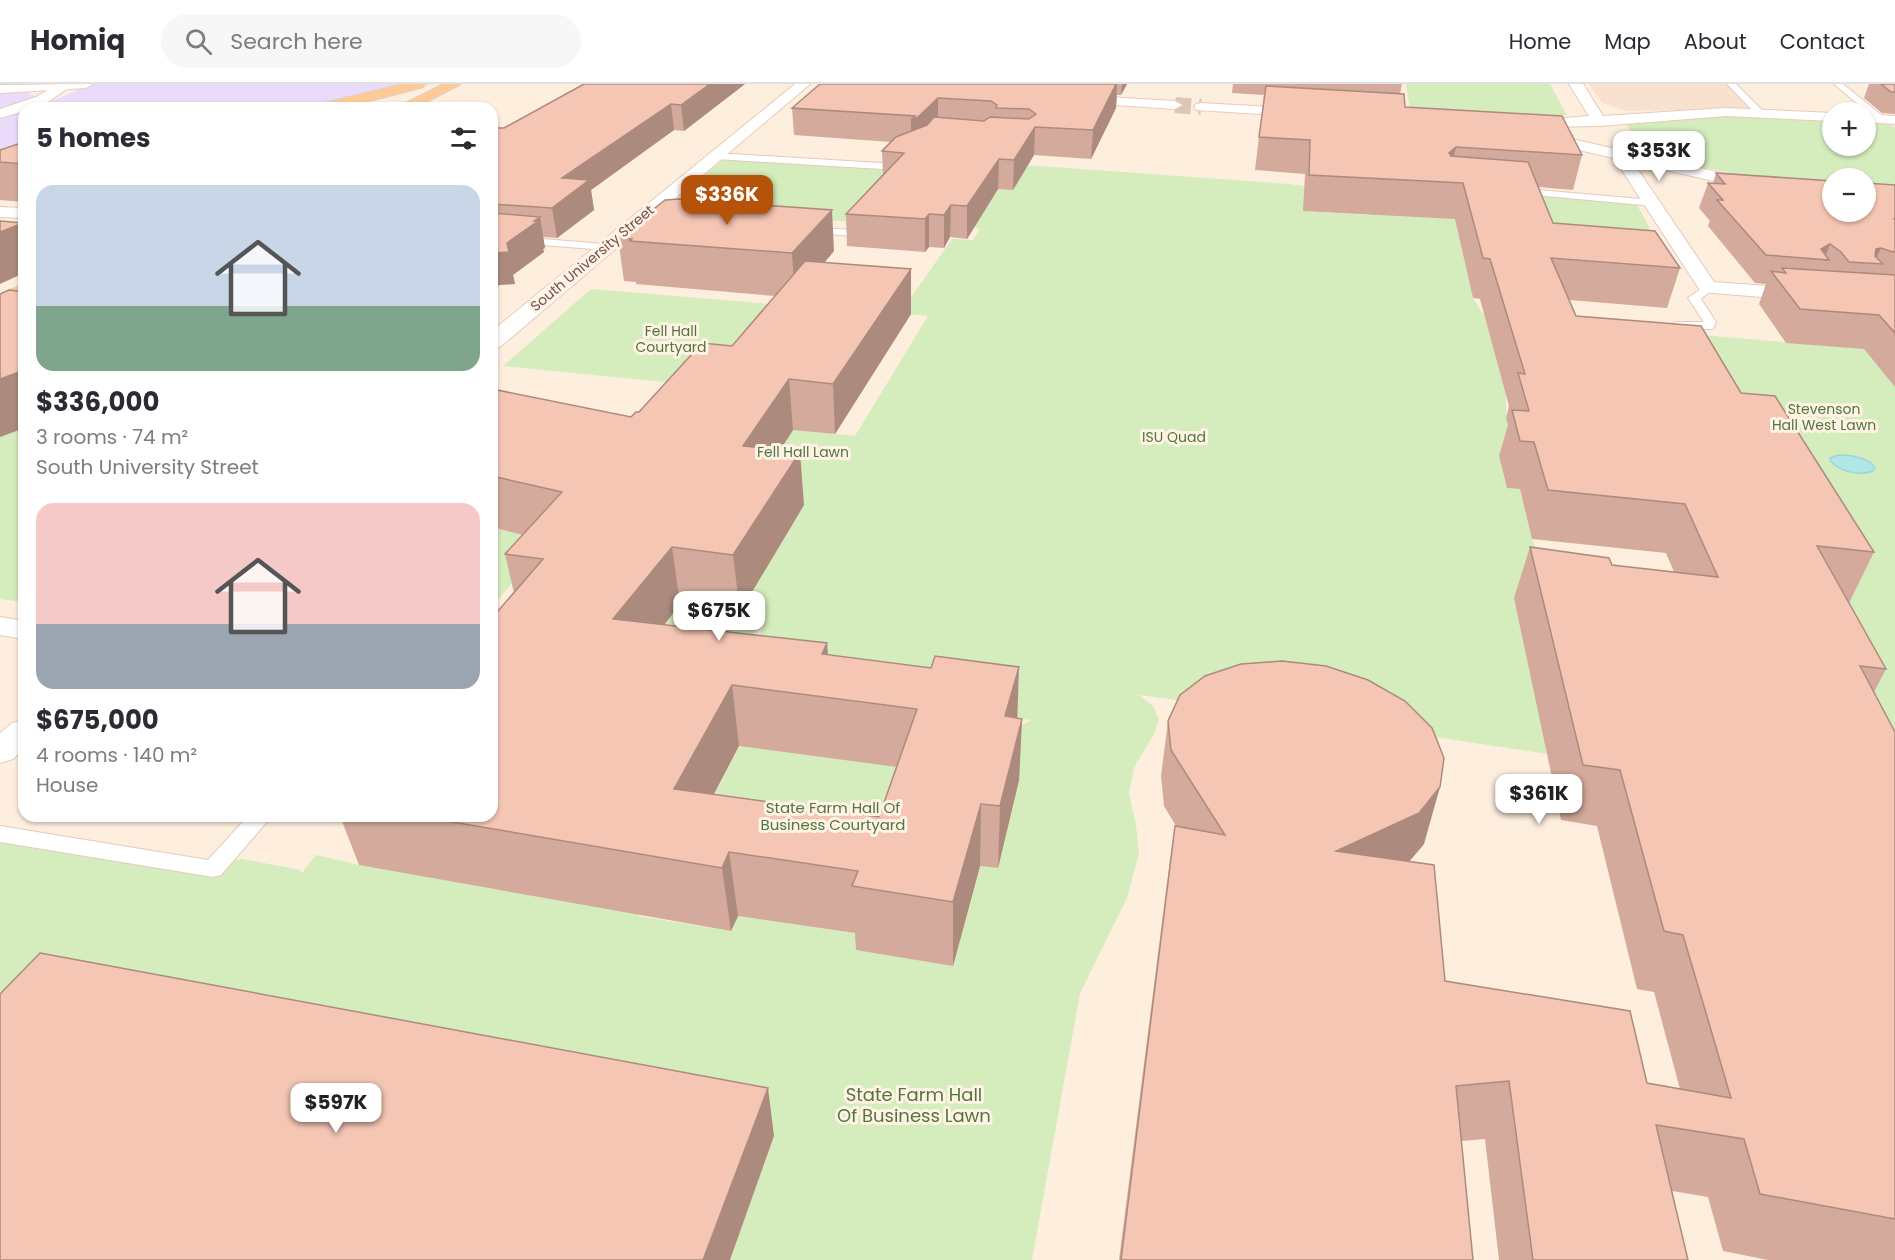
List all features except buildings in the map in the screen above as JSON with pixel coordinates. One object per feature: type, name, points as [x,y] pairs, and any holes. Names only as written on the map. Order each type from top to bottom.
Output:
[{"type":"main road","points":[[349,102],[418,84]]},
{"type":"main road","points":[[416,102],[454,84]]},
{"type":"main road","points":[[0,302],[18,293]]},
{"type":"street","points":[[0,89],[86,84]]},
{"type":"street","name":"South University Street","points":[[498,332],[605,246],[641,224],[715,156],[803,84]]},
{"type":"street","points":[[1576,84],[1599,122]]},
{"type":"street","points":[[35,102],[66,86]]},
{"type":"street","points":[[1058,98],[1175,105]]},
{"type":"street","points":[[1201,107],[1324,114]]},
{"type":"street","points":[[0,114],[18,108]]},
{"type":"street","points":[[1822,116],[1760,113],[1674,114],[1519,128],[1620,155],[1741,181],[1822,191]]},
{"type":"street","points":[[1620,155],[1708,288],[1829,291],[1888,297]]},
{"type":"street","points":[[0,212],[18,213]]},
{"type":"street","points":[[0,626],[18,629]]},
{"type":"street","points":[[0,751],[18,736]]},
{"type":"lane","points":[[1731,84],[1760,113]]},
{"type":"lane","points":[[1838,84],[1881,119]]},
{"type":"lane","points":[[715,156],[882,166],[913,153]]},
{"type":"lane","points":[[1501,190],[1653,203]]},
{"type":"lane","points":[[796,229],[852,233]]},
{"type":"lane","points":[[498,238],[605,246]]},
{"type":"lane","points":[[1659,324],[1708,326],[1710,321],[1694,298],[1708,288]]},
{"type":"lane","points":[[0,834],[213,869],[256,822]]},
{"type":"shaded area","points":[[89,84],[432,84],[366,102],[48,102]]},
{"type":"shaded area","points":[[1589,84],[1726,84],[1749,109],[1627,111],[1602,103]]},
{"type":"shaded area","points":[[27,92],[36,97],[0,109],[0,93]]},
{"type":"shaded area","points":[[18,113],[18,157],[0,156],[0,119]]},
{"type":"green space","points":[[1406,84],[1550,84],[1567,115],[1546,117],[1410,111]]},
{"type":"green space","points":[[1717,116],[1822,118],[1822,156],[1876,156],[1876,120],[1886,121],[1895,128],[1895,191],[1876,190],[1876,168],[1822,168],[1822,185],[1753,177],[1651,157],[1626,124]]},
{"type":"green space","points":[[731,159],[862,168],[1039,166],[1288,184],[1304,186],[1304,211],[1368,215],[1368,212],[1524,195],[1604,200],[1637,205],[1670,266],[1461,244],[1473,298],[1485,317],[1506,394],[1506,418],[1516,458],[1499,456],[1507,488],[1520,489],[1532,539],[1558,603],[1548,754],[1139,695],[1153,706],[1159,719],[1154,734],[1134,767],[1129,794],[1139,853],[1127,898],[1080,993],[1032,1260],[730,1260],[774,1136],[0,1007],[0,840],[169,868],[242,859],[301,870],[299,872],[302,873],[316,855],[359,865],[642,905],[638,916],[731,931],[738,916],[862,934],[968,865],[998,868],[1017,727],[1032,720],[893,705],[746,664],[765,623],[751,635],[527,643],[685,418],[855,436],[928,316],[900,313],[952,239],[973,240],[980,229],[970,226],[839,221],[746,214],[655,219],[721,161]]},
{"type":"green space","name":"Fell Hall Courtyard","points":[[591,289],[769,304],[694,385],[503,366]]},
{"type":"green space","points":[[18,306],[18,601],[0,599],[0,314]]},
{"type":"green space","name":"Stevenson Hall West Lawn","points":[[1539,321],[1864,349],[1878,366],[1888,369],[1895,377],[1895,850],[1799,598]]},
{"type":"green space","points":[[498,528],[549,541],[498,599]]},
{"type":"green space","name":"State Farm Hall Of Business Courtyard","points":[[740,746],[918,769],[886,867],[684,851]]},
{"type":"water","points":[[1838,455],[1864,459],[1875,468],[1873,471],[1862,473],[1844,470],[1830,460]]},
{"type":"tunnel","points":[[1175,105],[1201,107]]},
{"type":"park label","name":"ISU Quad","points":[[1174,437]]},
{"type":"park label","name":"Fell Hall Lawn","points":[[803,452]]},
{"type":"park label","name":"State Farm Hall Of Business Lawn","points":[[914,1104]]}]
